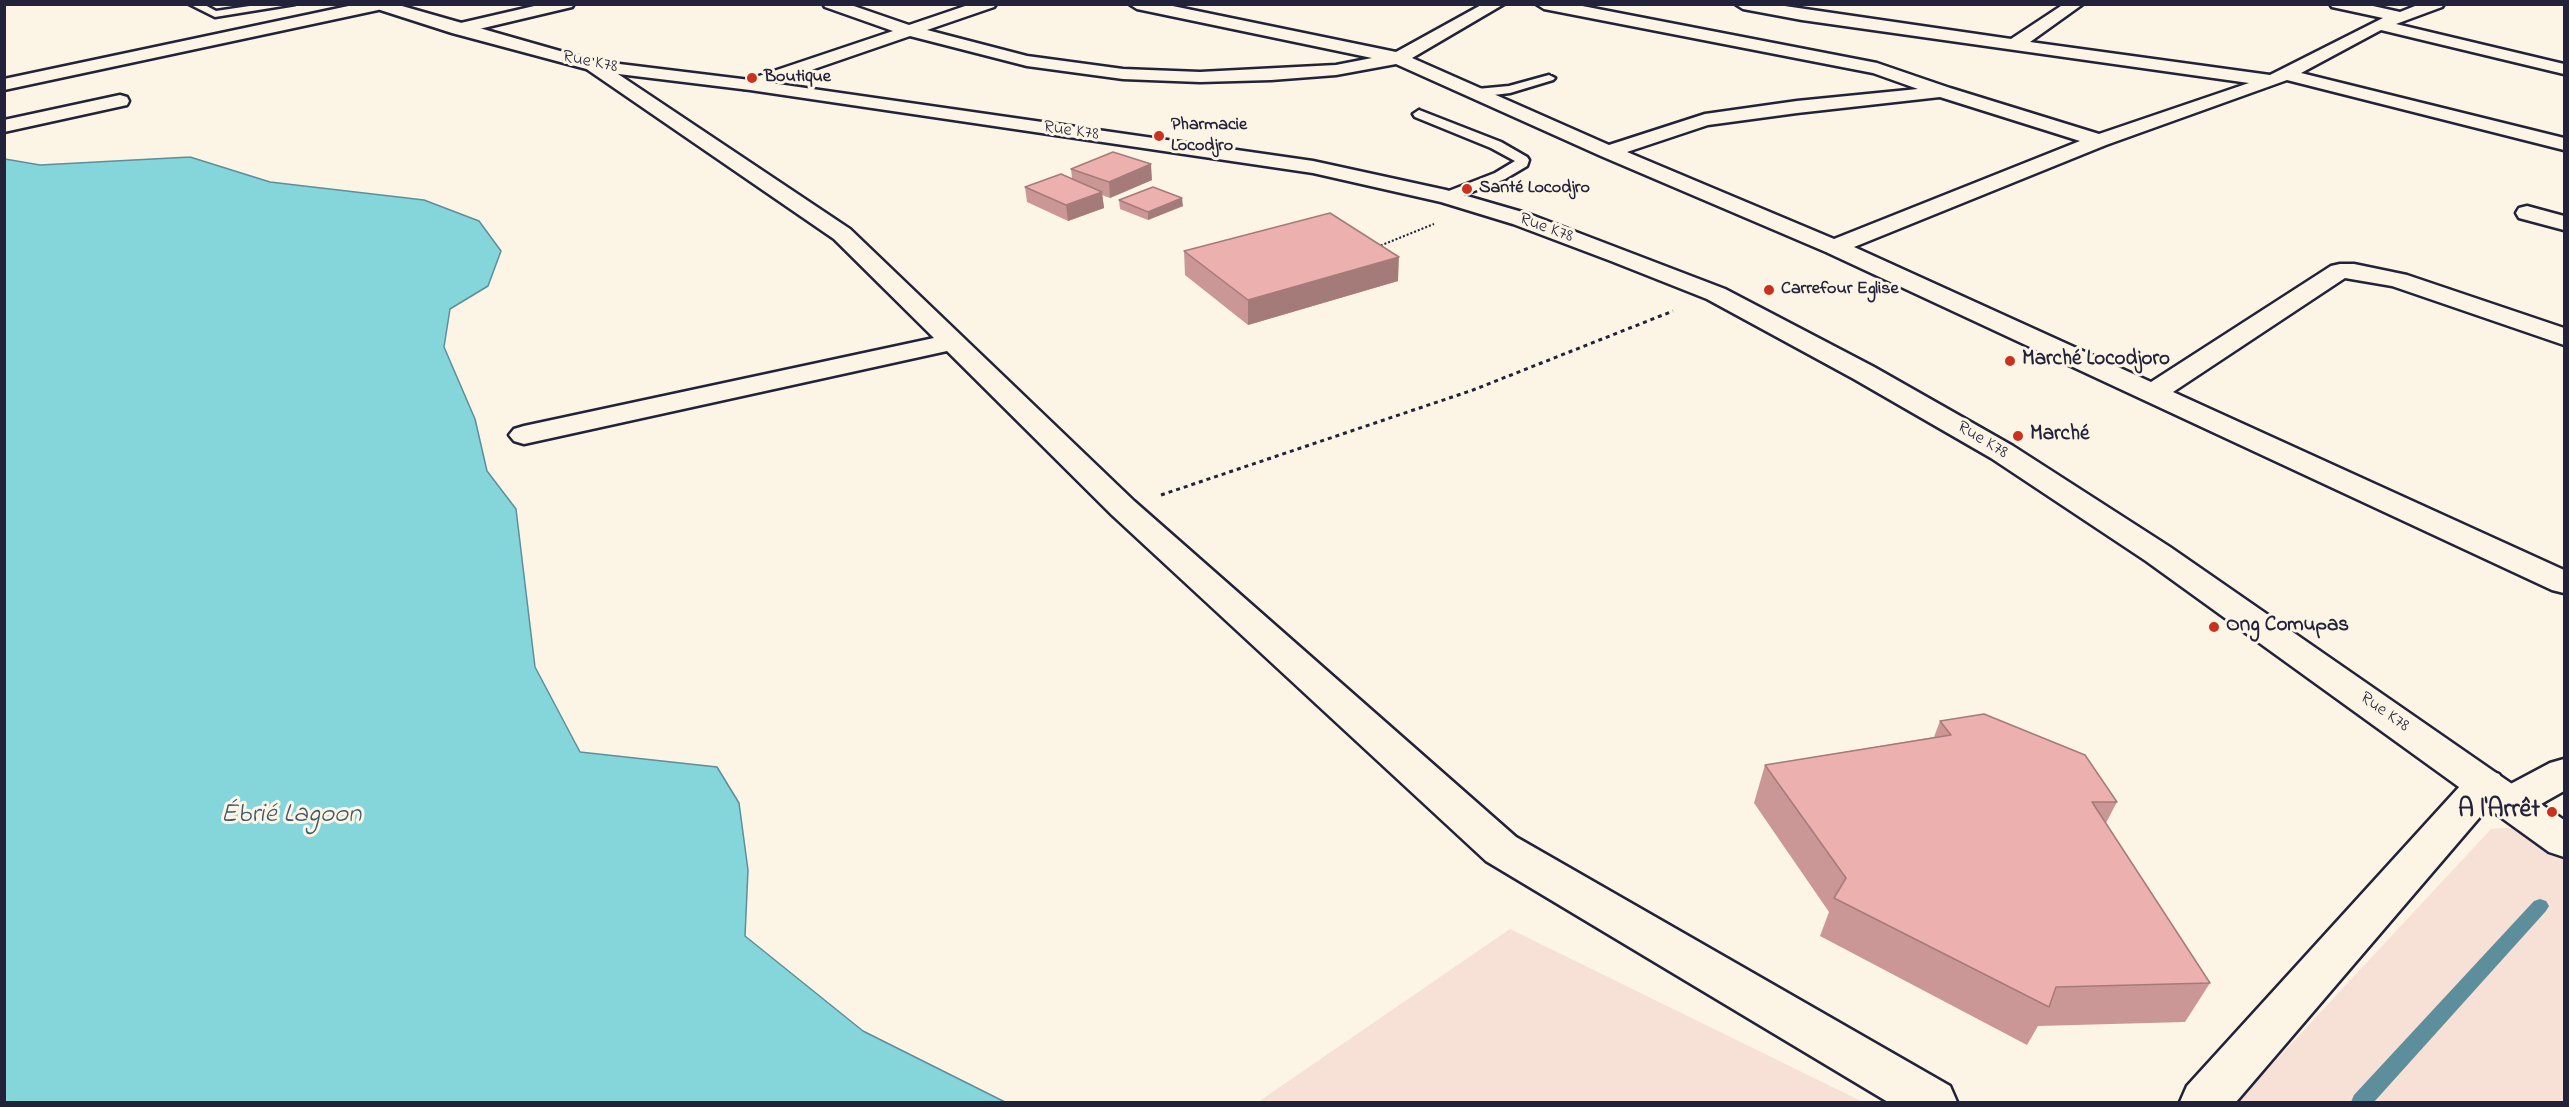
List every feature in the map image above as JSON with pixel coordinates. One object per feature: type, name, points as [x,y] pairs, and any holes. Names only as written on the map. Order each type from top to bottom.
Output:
[{"type":"street","points":[[458,29],[566,4]]},
{"type":"street","points":[[831,4],[910,31],[1027,61],[1123,74],[1270,75],[1336,70],[1398,58],[1496,4]]},
{"type":"street","points":[[750,86],[988,4]]},
{"type":"street","points":[[1137,4],[1398,58],[1608,152],[1834,247],[2565,583]]},
{"type":"street","points":[[1544,4],[1860,64],[2099,141]]},
{"type":"street","points":[[1743,4],[1802,15],[2014,45],[2278,78],[2565,144]]},
{"type":"street","points":[[2014,45],[2075,4]]},
{"type":"street","points":[[2338,4],[2403,17]]},
{"type":"street","points":[[1834,247],[2099,141],[2278,78],[2379,25],[2436,4]]},
{"type":"street","points":[[4,85],[384,5]]},
{"type":"street","name":"Rue K78","points":[[384,5],[458,29],[594,66],[1313,166],[1446,197],[1521,219],[1716,294],[1864,373],[2002,452],[2158,555],[2565,841]]},
{"type":"street","points":[[2379,25],[2565,69]]},
{"type":"street","points":[[594,66],[842,234],[1123,508],[1501,849],[1932,1102]]},
{"type":"street","points":[[1608,152],[1706,120],[1797,107],[1943,92]]},
{"type":"street","points":[[4,126],[120,101]]},
{"type":"street","points":[[2527,213],[2565,223]]},
{"type":"street","points":[[2152,394],[2340,271],[2354,271],[2398,280],[2565,337]]},
{"type":"street","points":[[524,435],[953,342]]},
{"type":"street","points":[[2205,1102],[2498,793],[2565,773]]},
{"type":"lane","points":[[194,4],[215,14],[290,4]]},
{"type":"lane","points":[[1477,93],[1510,89],[1549,78]]},
{"type":"lane","points":[[1419,114],[1496,145],[1522,160],[1520,166],[1500,176],[1446,197]]},
{"type":"path","points":[[1377,247],[1476,206]]},
{"type":"path","points":[[1123,508],[1473,390],[1716,294]]},
{"type":"shaded area","points":[[2564,824],[2564,1102],[2237,1102],[2491,829]]},
{"type":"shaded area","points":[[1510,929],[1863,1102],[1258,1102]]},
{"type":"water","name":"Ébrié Lagoon","points":[[190,157],[270,182],[424,200],[479,221],[501,251],[488,286],[450,309],[444,347],[475,419],[487,471],[516,509],[535,667],[580,752],[717,767],[739,803],[748,870],[745,936],[863,1031],[1005,1102],[5,1102],[5,159],[40,165]]},
{"type":"building","points":[[1113,152],[1151,164],[1109,182],[1071,169]]},
{"type":"building","points":[[1061,174],[1102,192],[1066,205],[1025,187]]},
{"type":"building","points":[[1153,187],[1182,198],[1148,212],[1119,200]]},
{"type":"building","points":[[1330,213],[1399,257],[1248,300],[1184,251]]},
{"type":"building","points":[[1984,714],[2085,755],[2117,802],[2092,802],[2210,983],[2056,987],[2049,1007],[1834,898],[1846,878],[1765,765],[1951,735],[1940,721]]},
{"type":"waterway","points":[[2361,1102],[2540,906]]},
{"type":"place","name":"Boutique","points":[[752,78]]},
{"type":"place","name":"Pharmacie Locodjro","points":[[1159,136]]},
{"type":"place","name":"Santé Locodjro","points":[[1467,189]]},
{"type":"place","name":"Carrefour Eglise","points":[[1769,290]]},
{"type":"place","name":"Marché Locodjoro","points":[[2010,361]]},
{"type":"place","name":"Marché","points":[[2018,436]]},
{"type":"place","name":"Ong Comupas","points":[[2214,627]]},
{"type":"place","name":"A l'Arrêt","points":[[2552,812]]}]
